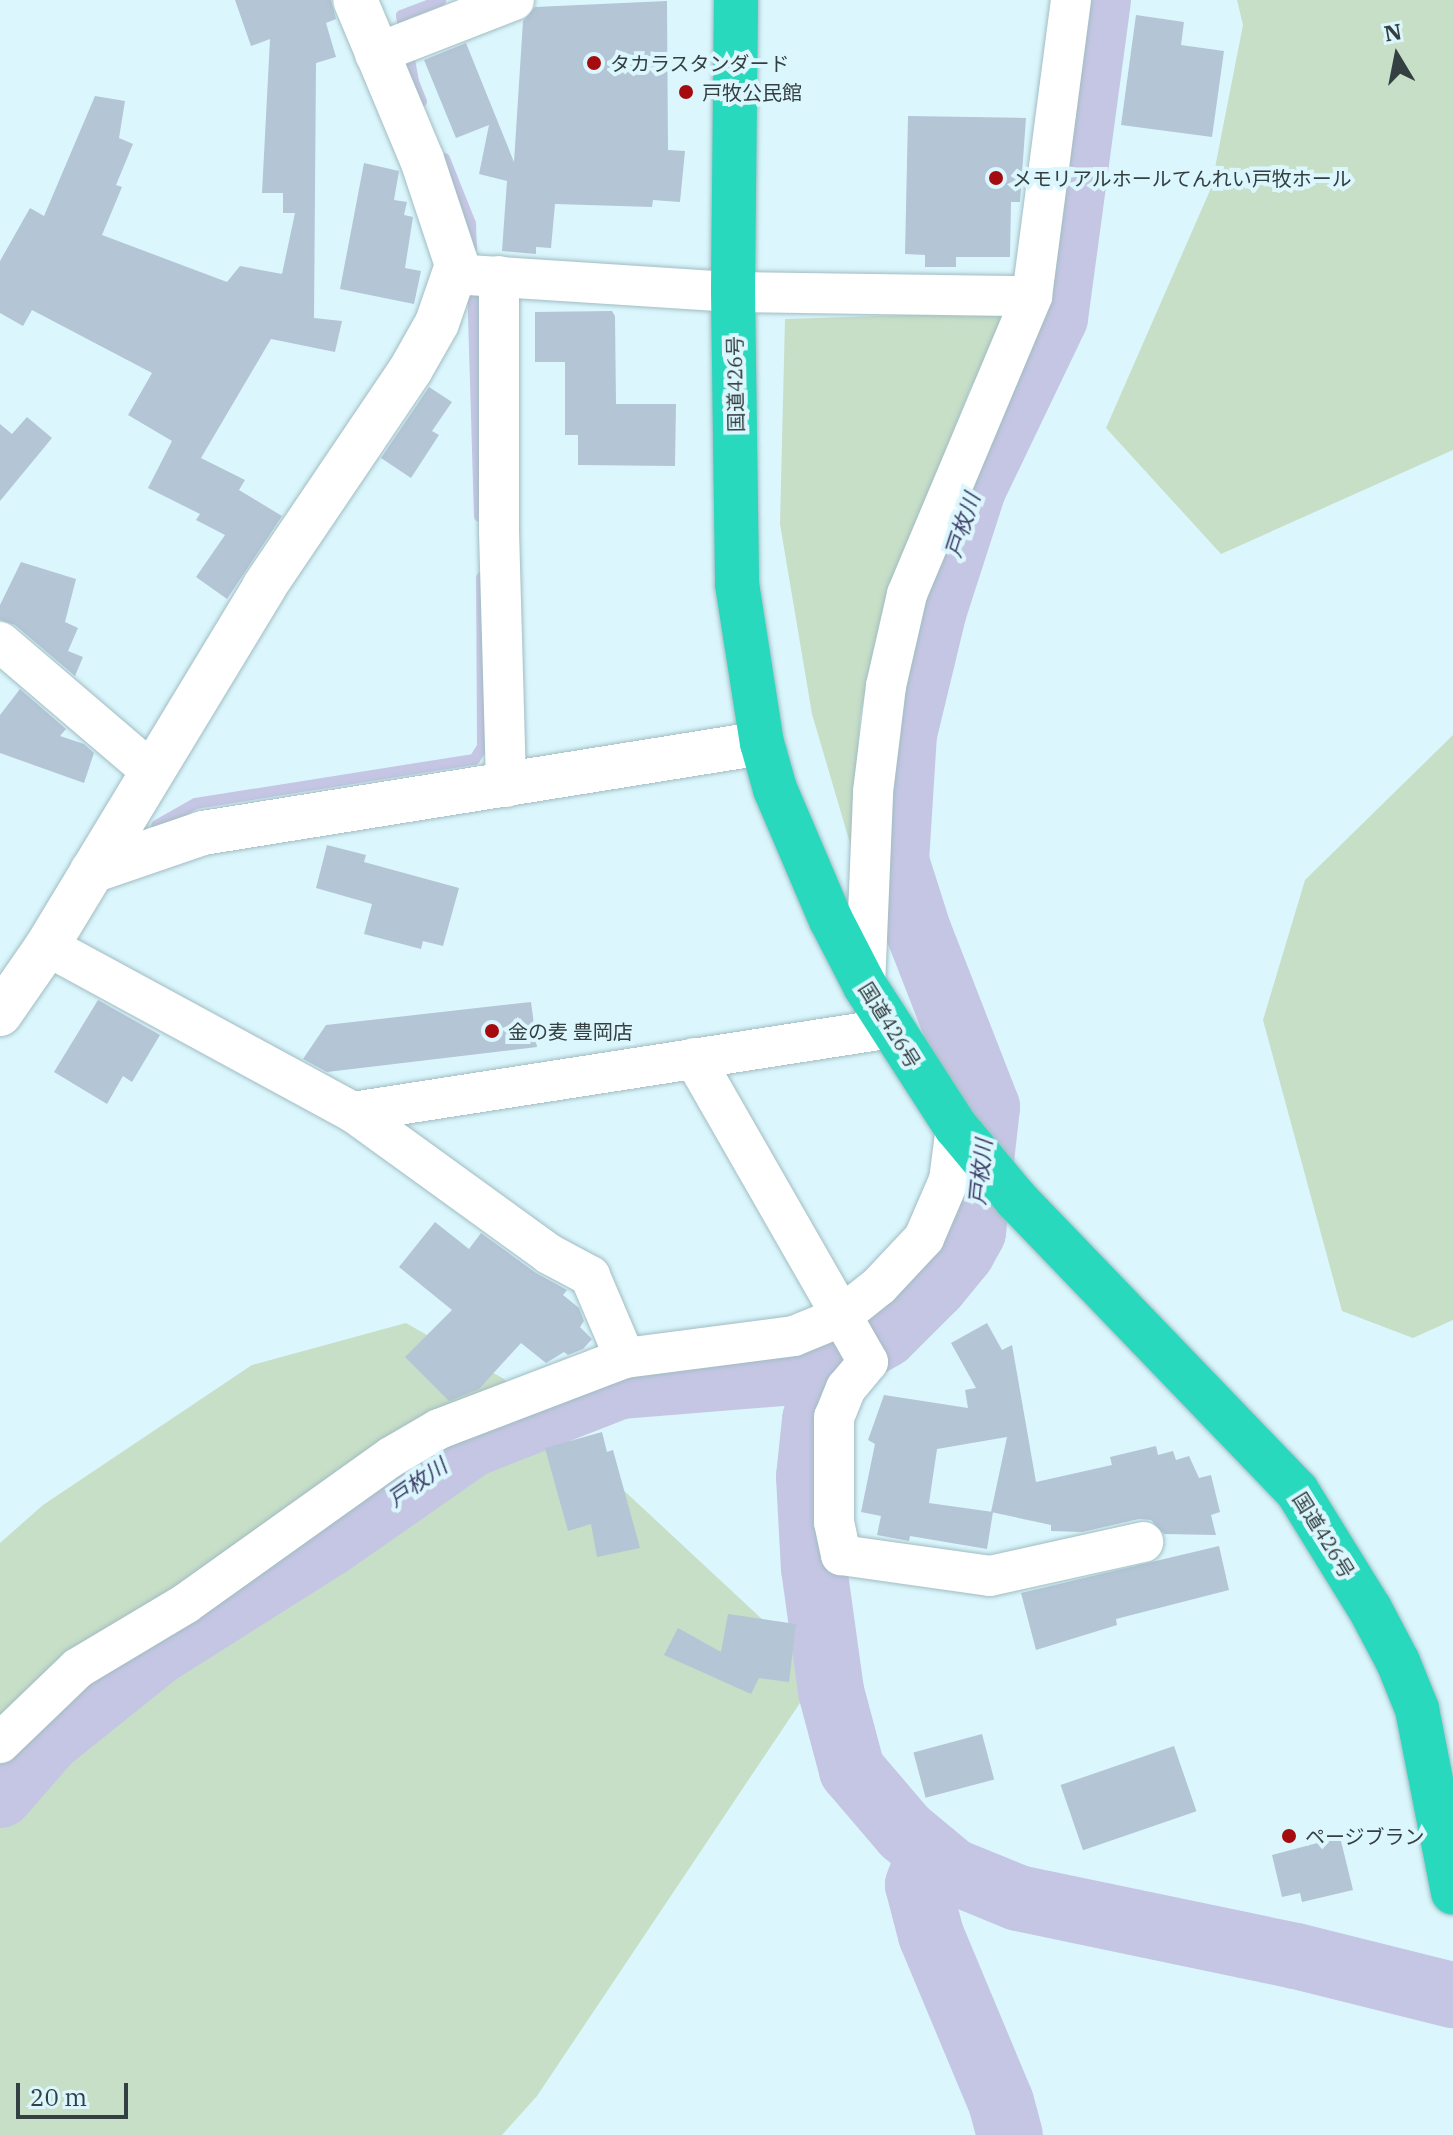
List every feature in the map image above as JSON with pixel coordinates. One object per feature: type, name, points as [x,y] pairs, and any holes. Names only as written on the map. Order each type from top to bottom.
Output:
[{"type":"highway","name":"国道426号","points":[[736,0],[733,292],[737,584],[762,743],[775,789],[831,920],[865,986],[964,1136],[1016,1199],[1297,1491],[1370,1609],[1398,1662],[1417,1709],[1453,1892]]},
{"type":"street","points":[[0,1014],[47,946],[264,587],[411,369],[437,323],[457,265],[437,204],[355,0]]},
{"type":"street","points":[[375,54],[514,0]]},
{"type":"street","points":[[865,986],[873,792],[886,686],[907,594],[1032,296],[1071,0]]},
{"type":"street","points":[[453,274],[733,292],[1032,296]]},
{"type":"street","points":[[499,276],[499,531],[506,787]]},
{"type":"street","points":[[0,642],[152,772]]},
{"type":"street","points":[[92,871],[203,833],[506,787],[762,743]]},
{"type":"street","points":[[47,946],[353,1112],[549,1254],[590,1276],[625,1358]]},
{"type":"street","points":[[353,1112],[892,1028]]},
{"type":"street","points":[[694,1058],[868,1362],[846,1388],[834,1417],[834,1522],[841,1555],[990,1576],[1143,1542]]},
{"type":"street","points":[[0,1743],[78,1668],[185,1604],[391,1457],[439,1429],[625,1358],[794,1336],[840,1317],[879,1286],[924,1238],[964,1136]]},
{"type":"green space","points":[[1237,0],[1453,0],[1453,450],[1221,554],[1106,428],[1211,188],[1243,25]]},
{"type":"green space","points":[[1004,312],[985,363],[970,389],[881,617],[860,717],[852,850],[812,714],[780,524],[785,319]]},
{"type":"green space","points":[[1453,735],[1453,1320],[1413,1338],[1342,1311],[1263,1020],[1305,880]]},
{"type":"green space","points":[[406,1323],[504,1379],[820,1673],[537,2096],[502,2135],[0,2135],[0,1543],[43,1505],[252,1365]]},
{"type":"building","points":[[235,0],[331,0],[336,19],[326,23],[336,57],[316,63],[314,318],[342,321],[335,352],[271,339],[201,458],[245,480],[239,490],[282,516],[227,599],[196,577],[225,535],[196,520],[200,514],[148,488],[172,441],[128,415],[152,373],[32,310],[23,326],[0,313],[0,261],[30,208],[44,216],[95,96],[125,101],[119,138],[133,144],[116,185],[122,187],[102,235],[227,282],[240,266],[282,274],[295,213],[283,213],[283,193],[262,193],[270,39],[251,46]]},
{"type":"building","points":[[667,1],[668,150],[685,151],[680,202],[653,200],[652,207],[555,204],[551,248],[536,247],[536,254],[502,251],[507,181],[479,174],[489,125],[456,138],[424,60],[466,43],[514,162],[523,21],[535,7]]},
{"type":"building","points":[[1136,15],[1184,22],[1181,45],[1224,51],[1212,137],[1121,125]]},
{"type":"building","points":[[908,116],[1026,118],[1020,202],[1011,202],[1010,257],[956,257],[956,267],[925,267],[925,255],[905,254]]},
{"type":"building","points":[[364,163],[399,171],[394,200],[407,202],[404,215],[413,217],[405,268],[421,271],[414,304],[340,289]]},
{"type":"building","points":[[612,311],[615,316],[616,404],[676,404],[675,466],[578,465],[578,435],[565,435],[565,362],[535,362],[535,312]]},
{"type":"building","points":[[429,387],[452,402],[432,431],[439,435],[411,478],[381,458]]},
{"type":"building","points":[[27,417],[52,438],[0,501],[0,424],[12,434]]},
{"type":"building","points":[[21,562],[76,579],[65,622],[78,628],[68,651],[83,657],[75,676],[15,625],[0,620],[0,605]]},
{"type":"building","points":[[20,689],[66,729],[60,736],[84,744],[94,753],[84,783],[0,753],[0,715]]},
{"type":"building","points":[[327,845],[366,855],[364,862],[459,888],[443,946],[423,941],[421,949],[364,934],[372,904],[316,888]]},
{"type":"building","points":[[98,1000],[160,1035],[132,1082],[123,1076],[107,1104],[54,1072]]},
{"type":"building","points":[[531,1002],[537,1047],[327,1072],[303,1059],[326,1025]]},
{"type":"building","points":[[435,1222],[469,1249],[481,1233],[536,1273],[567,1290],[563,1295],[579,1308],[584,1321],[580,1327],[592,1339],[583,1349],[568,1355],[564,1352],[546,1363],[521,1343],[479,1389],[449,1401],[405,1357],[452,1310],[399,1267]]},
{"type":"building","points":[[987,1323],[1002,1350],[1012,1345],[1036,1482],[1112,1465],[1110,1457],[1156,1446],[1158,1455],[1173,1451],[1176,1460],[1189,1456],[1199,1478],[1211,1475],[1220,1512],[1211,1515],[1216,1535],[1164,1534],[1151,1520],[1139,1519],[1082,1532],[1051,1531],[1051,1525],[993,1512],[987,1549],[910,1536],[909,1541],[877,1535],[881,1516],[861,1512],[875,1444],[868,1440],[884,1395],[968,1408],[965,1390],[976,1388],[951,1343]],"holes":[[[1007,1437],[991,1512],[929,1503],[937,1449]]]},
{"type":"building","points":[[602,1432],[607,1452],[613,1450],[640,1548],[597,1557],[591,1524],[568,1531],[545,1448]]},
{"type":"building","points":[[1219,1546],[1229,1590],[1116,1619],[1117,1625],[1036,1650],[1021,1593]]},
{"type":"building","points":[[728,1614],[796,1624],[789,1682],[759,1678],[751,1694],[664,1655],[678,1628],[721,1652]]},
{"type":"building","points":[[982,1734],[994,1779],[926,1798],[913,1752]]},
{"type":"building","points":[[1174,1746],[1196,1811],[1083,1850],[1061,1785]]},
{"type":"building","points":[[1340,1837],[1353,1890],[1302,1902],[1300,1893],[1282,1897],[1272,1855]]},
{"type":"waterway","points":[[421,101],[413,81],[401,15],[440,0]]},
{"type":"waterway","name":"戸枚川","points":[[0,1795],[49,1739],[159,1651],[330,1543],[472,1444],[620,1386],[781,1373],[844,1358],[885,1335],[935,1285],[962,1252],[973,1232],[987,1107],[919,933],[896,861],[904,734],[934,610],[973,489],[1055,318],[1098,0]]},
{"type":"waterway","points":[[444,158],[470,223],[471,248]]},
{"type":"waterway","points":[[472,281],[479,516]]},
{"type":"waterway","points":[[156,825],[195,803],[474,759],[482,746],[481,577]]},
{"type":"waterway","points":[[844,1358],[825,1387],[815,1420],[809,1477],[814,1568],[831,1691],[852,1770],[905,1832],[952,1871],[1018,1898],[1296,1956],[1453,1995]]},
{"type":"waterway","points":[[930,1853],[918,1885],[931,1935],[1001,2102],[1010,2135]]},
{"type":"place","name":"タカラスタンダード","points":[[594,63]]},
{"type":"place","name":"戸牧公民館","points":[[686,92]]},
{"type":"place","name":"メモリアルホールてんれい戸牧ホール","points":[[996,178]]},
{"type":"place","name":"金の麦 豊岡店","points":[[492,1031]]},
{"type":"place","name":"ページブラン","points":[[1289,1836]]}]
